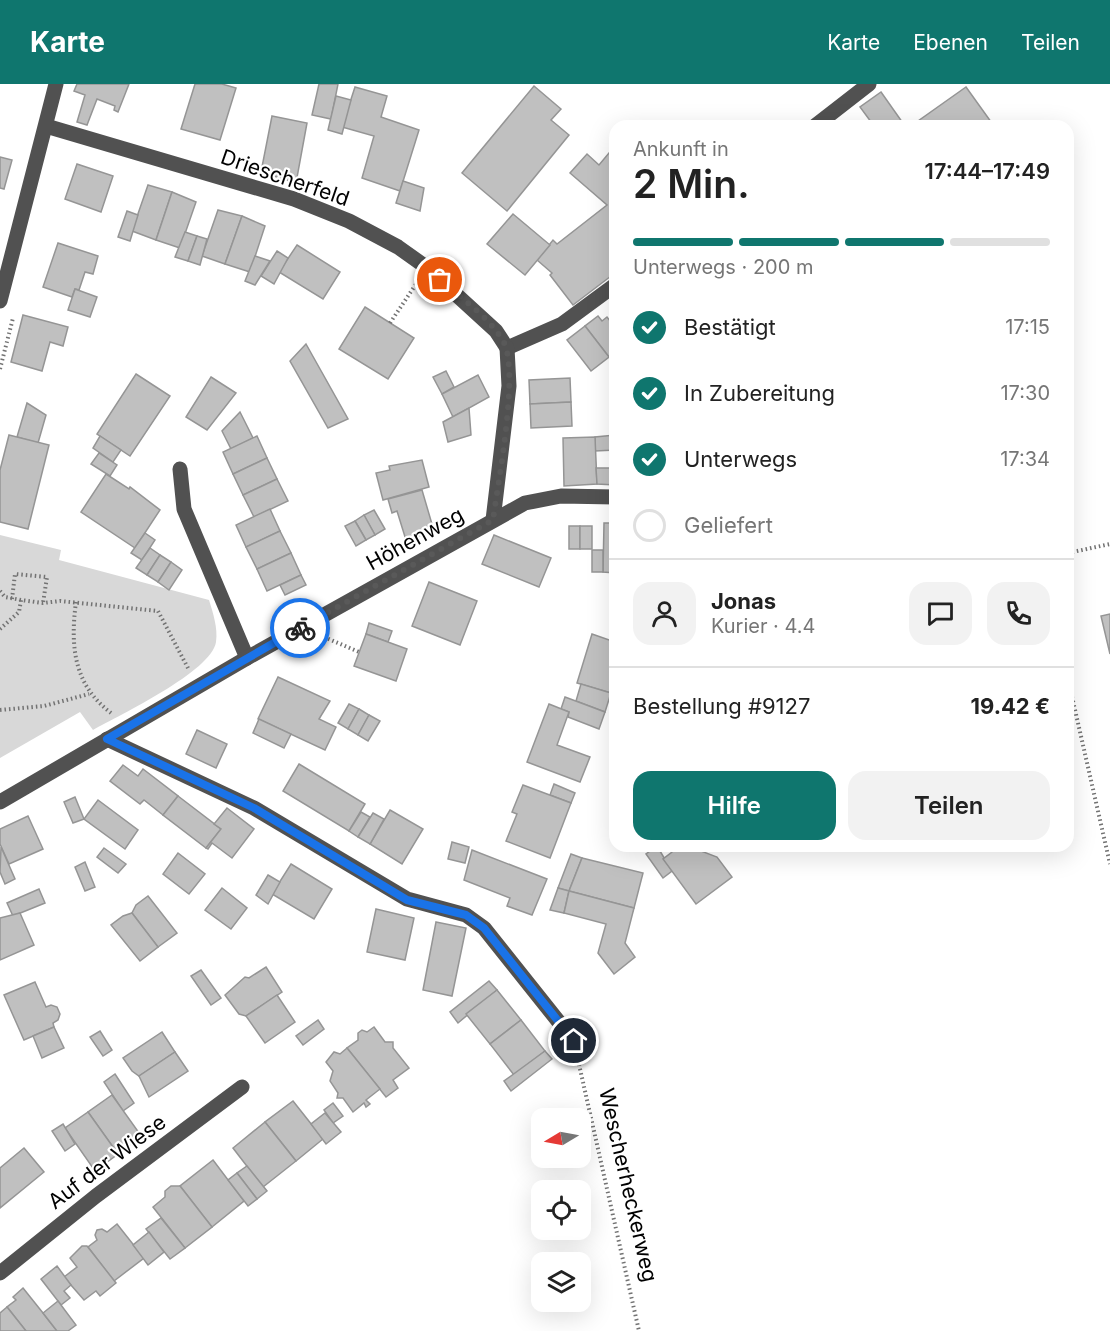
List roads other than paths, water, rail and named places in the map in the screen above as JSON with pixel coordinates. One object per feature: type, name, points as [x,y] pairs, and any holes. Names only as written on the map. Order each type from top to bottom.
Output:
[{"type":"street","points":[[0,301],[4,269],[56,84]]},
{"type":"street","points":[[823,120],[869,84]]},
{"type":"street","name":"Driescherfeld","points":[[46,126],[322,209],[382,238],[426,267],[496,331],[507,348]]},
{"type":"street","points":[[493,520],[509,386],[510,357],[507,348],[562,324],[609,289]]},
{"type":"street","points":[[180,469],[184,509],[247,658]]},
{"type":"street","name":"Höhenweg","points":[[0,802],[247,658],[525,503],[548,497],[609,497]]},
{"type":"street","points":[[107,739],[254,808],[407,900],[473,918],[484,928],[574,1041]]},
{"type":"street","name":"Auf der Wiese","points":[[0,1273],[96,1196],[242,1087]]}]
